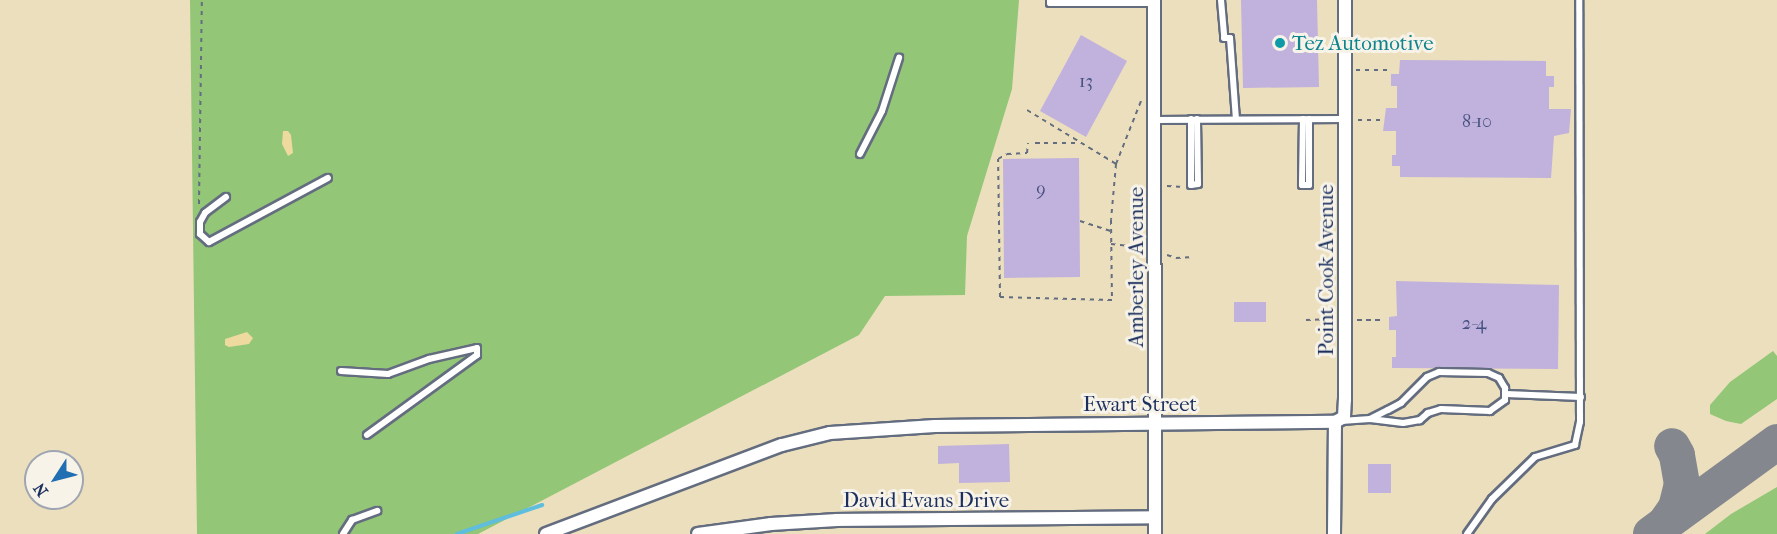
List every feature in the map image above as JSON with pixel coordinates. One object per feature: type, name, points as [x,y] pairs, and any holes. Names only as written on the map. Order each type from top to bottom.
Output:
[{"type":"street","name":"Point Cook Avenue","points":[[1334,534],[1335,422],[1344,417],[1345,400],[1349,120],[1345,0]]},
{"type":"street","name":"Amberley Avenue","points":[[1154,2],[1155,534]]},
{"type":"street","name":"Ewart Street","points":[[546,534],[782,445],[830,433],[946,426],[1335,422]]},
{"type":"street","name":"David Evans Drive","points":[[698,534],[771,524],[837,520],[1155,517]]},
{"type":"lane","points":[[1050,0],[1050,3],[1154,2]]},
{"type":"lane","points":[[1221,0],[1224,38],[1230,38],[1236,119]]},
{"type":"lane","points":[[1467,534],[1492,499],[1535,457],[1575,445],[1580,422],[1579,0]]},
{"type":"lane","points":[[860,154],[882,111],[899,58]]},
{"type":"lane","points":[[1194,119],[1194,185]]},
{"type":"lane","points":[[1306,119],[1306,185]]},
{"type":"lane","points":[[1155,120],[1349,120]]},
{"type":"lane","points":[[226,197],[204,213],[200,222],[200,234],[209,242],[328,178]]},
{"type":"lane","points":[[341,371],[388,374],[429,359],[477,348],[477,355],[367,435]]},
{"type":"lane","points":[[1335,422],[1370,419],[1403,423],[1420,420],[1428,413],[1441,409],[1490,411],[1505,400],[1506,394],[1499,378],[1488,373],[1439,372],[1427,377],[1401,403],[1370,419]]},
{"type":"lane","points":[[1506,394],[1581,397]]},
{"type":"lane","points":[[343,534],[352,520],[376,511]]},
{"type":"path","points":[[200,222],[202,0]]},
{"type":"path","points":[[1354,70],[1388,70]]},
{"type":"path","points":[[1028,143],[1028,153],[1007,154],[999,159],[1000,297],[1112,300],[1111,231],[1116,164],[1145,92]]},
{"type":"path","points":[[1027,110],[1116,164]]},
{"type":"path","points":[[1349,120],[1381,120]]},
{"type":"path","points":[[1035,143],[1081,143]]},
{"type":"path","points":[[1164,186],[1194,185]]},
{"type":"path","points":[[1325,198],[1337,198]]},
{"type":"path","points":[[1080,222],[1111,231]]},
{"type":"green space","points":[[190,0],[1019,0],[1012,89],[967,236],[965,295],[885,296],[859,335],[478,534],[197,534]]},
{"type":"green space","points":[[1773,351],[1777,356],[1777,399],[1741,424],[1710,414],[1710,405],[1730,382]]},
{"type":"green space","points":[[1777,487],[1777,534],[1705,534],[1731,514]]},
{"type":"sand","points":[[283,131],[288,131],[291,135],[293,153],[288,156],[282,144]]},
{"type":"sand","points":[[247,332],[253,338],[249,344],[229,347],[225,345],[225,339]]},
{"type":"building","name":"Tez Automotive","points":[[1241,0],[1317,0],[1319,87],[1243,88]]},
{"type":"building","points":[[1081,35],[1127,61],[1086,137],[1040,111]]},
{"type":"building","points":[[1400,60],[1546,61],[1546,76],[1554,76],[1554,87],[1549,87],[1549,109],[1571,109],[1569,133],[1554,136],[1551,178],[1400,177],[1400,166],[1392,166],[1392,155],[1396,155],[1396,131],[1383,131],[1386,108],[1397,108],[1397,86],[1391,86],[1391,74],[1399,74]]},
{"type":"building","points":[[1079,158],[1080,277],[1004,278],[1003,159]]},
{"type":"building","points":[[1396,281],[1559,285],[1558,369],[1392,368],[1392,357],[1396,357],[1396,330],[1389,330],[1389,317],[1397,316]]},
{"type":"building","points":[[1234,302],[1266,302],[1266,322],[1234,322]]},
{"type":"building","points":[[1009,444],[1010,482],[959,483],[959,463],[938,464],[938,446]]},
{"type":"building","points":[[1368,464],[1391,464],[1391,493],[1368,493]]},
{"type":"waterway","points":[[457,534],[542,505]]},
{"type":"taxiway","points":[[1651,534],[1777,442]]},
{"type":"taxiway","points":[[1664,525],[1676,508],[1682,484],[1677,455],[1672,446]]},
{"type":"place","name":"Tez Automotive","points":[[1280,43]]}]
